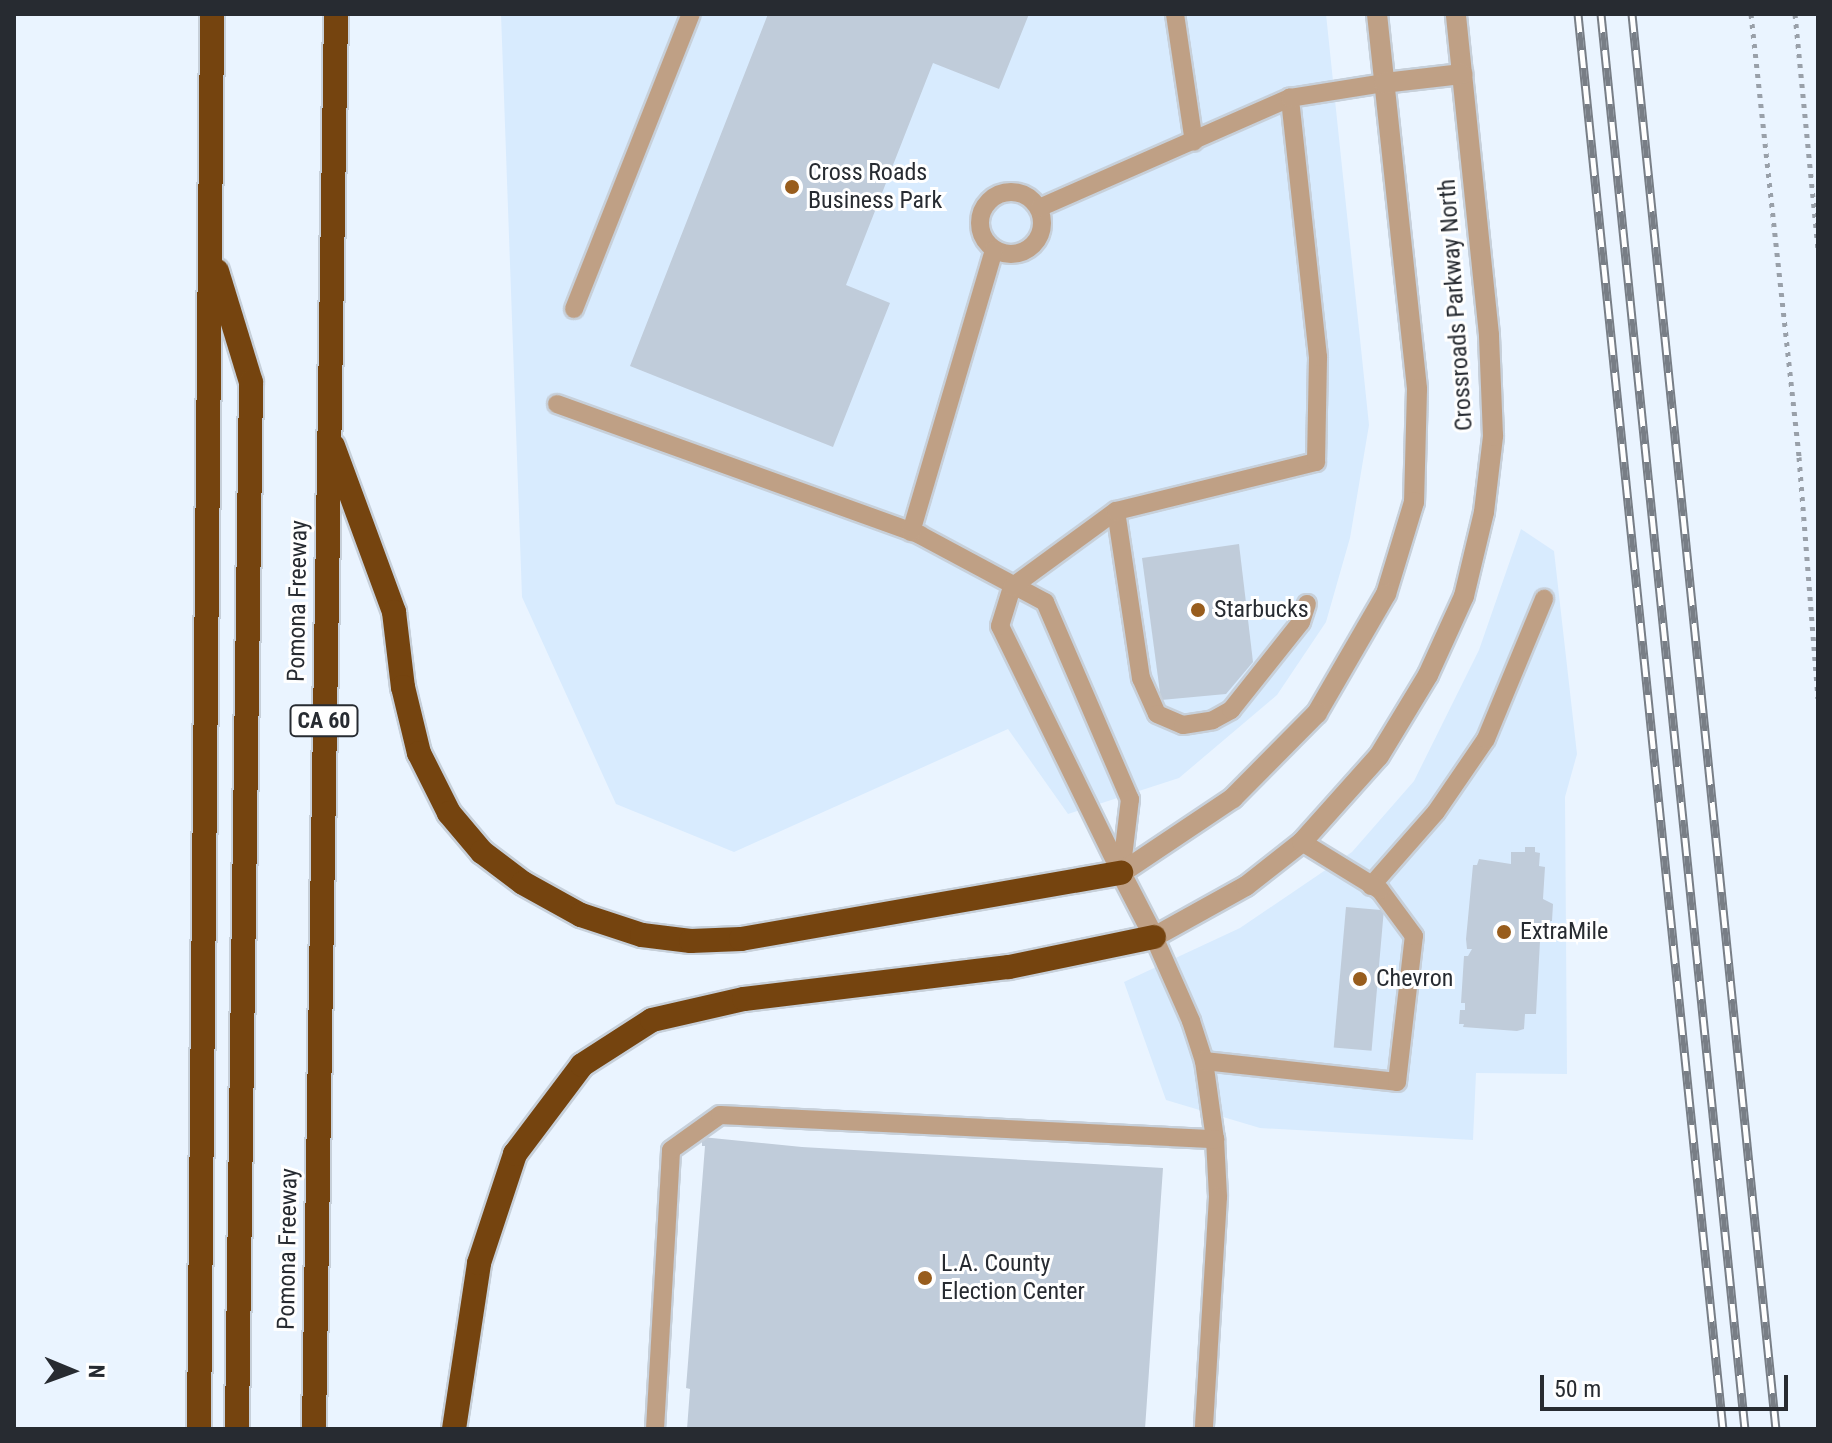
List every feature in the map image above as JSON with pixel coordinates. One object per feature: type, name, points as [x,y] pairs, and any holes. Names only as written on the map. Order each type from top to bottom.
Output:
[{"type":"highway","points":[[199,1429],[212,14]]},
{"type":"highway","name":"Pomona Freeway","points":[[314,1429],[336,14]]},
{"type":"highway","points":[[210,250],[251,382],[237,1429]]},
{"type":"highway","points":[[328,433],[394,612],[403,687],[419,753],[449,813],[482,852],[523,883],[581,915],[642,935],[691,941],[741,939],[1121,873]]},
{"type":"highway","points":[[454,1429],[479,1263],[515,1154],[582,1065],[652,1020],[744,999],[1009,967],[1154,937]]},
{"type":"street","name":"Crossroads Parkway North","points":[[1121,873],[1233,798],[1317,713],[1386,594],[1414,502],[1417,389],[1377,14]]},
{"type":"street","name":"Crossroads Parkway North","points":[[1154,937],[1246,886],[1302,842],[1379,756],[1428,675],[1464,596],[1484,512],[1493,436],[1489,335],[1456,14]]},
{"type":"street","points":[[1384,83],[1462,74]]},
{"type":"street","points":[[1121,873],[1154,937]]},
{"type":"lane","points":[[574,309],[691,14]]},
{"type":"lane","points":[[1175,14],[1194,142]]},
{"type":"lane","points":[[1039,208],[1290,98],[1384,83]]},
{"type":"lane","points":[[1121,873],[1000,626],[1012,587],[1116,511],[1316,462],[1318,357],[1290,98]]},
{"type":"lane","points":[[1013,191],[1032,200],[1039,208],[1042,228],[1032,246],[1014,254],[994,250],[986,243],[979,224],[985,204],[1003,192],[1013,191]]},
{"type":"lane","points":[[911,532],[994,250]]},
{"type":"lane","points":[[557,404],[911,532],[1045,602],[1130,799],[1121,873]]},
{"type":"lane","points":[[1116,511],[1141,678],[1157,714],[1183,725],[1213,720],[1231,710],[1301,622],[1307,604]]},
{"type":"lane","points":[[1371,886],[1436,812],[1486,739],[1544,599]]},
{"type":"lane","points":[[1204,1061],[1397,1082],[1414,936],[1380,890],[1302,842]]},
{"type":"lane","points":[[1154,937],[1191,1021],[1204,1061],[1215,1139],[1218,1197],[1204,1429]]},
{"type":"lane","points":[[655,1429],[671,1150],[720,1115],[1215,1139]]},
{"type":"path","points":[[1751,14],[1799,457],[1818,698]]},
{"type":"path","points":[[1795,14],[1818,249]]},
{"type":"shaded area","points":[[501,14],[1326,14],[1369,425],[1350,538],[1326,622],[1277,695],[1179,778],[1068,814],[1008,729],[734,852],[616,804],[522,597]]},
{"type":"shaded area","points":[[1521,529],[1554,551],[1577,754],[1565,797],[1567,1074],[1476,1073],[1473,1140],[1260,1128],[1166,1100],[1124,982],[1240,928],[1352,852],[1414,781],[1479,650]]},
{"type":"building","name":"Cross Roads Business Park","points":[[768,14],[1029,14],[999,89],[933,63],[846,285],[890,303],[833,447],[630,366]]},
{"type":"building","name":"Starbucks","points":[[1239,544],[1253,662],[1226,694],[1161,700],[1142,558]]},
{"type":"building","name":"ExtraMile","points":[[1525,847],[1535,847],[1535,852],[1540,853],[1539,866],[1545,867],[1543,899],[1553,904],[1552,921],[1541,923],[1536,1014],[1525,1014],[1524,1029],[1517,1031],[1463,1027],[1464,1024],[1459,1024],[1460,1010],[1465,1010],[1465,1003],[1461,1003],[1464,956],[1468,956],[1472,949],[1467,949],[1466,939],[1473,865],[1477,865],[1479,859],[1511,864],[1511,852],[1525,852]]},
{"type":"building","name":"Chevron","points":[[1346,907],[1384,910],[1372,1051],[1334,1047]]},
{"type":"building","name":"L.A. County Election Center","points":[[702,1137],[802,1147],[1163,1168],[1145,1429],[687,1429],[690,1389],[686,1388],[705,1146],[702,1146]]},
{"type":"railway","points":[[1578,14],[1723,1429]]},
{"type":"railway","points":[[1601,14],[1745,1429]]},
{"type":"railway","points":[[1632,14],[1776,1429]]},
{"type":"place","name":"Cross Roads Business Park","points":[[792,187]]},
{"type":"place","name":"Starbucks","points":[[1198,610]]},
{"type":"place","name":"ExtraMile","points":[[1504,932]]},
{"type":"place","name":"Chevron","points":[[1360,979]]},
{"type":"place","name":"L.A. County Election Center","points":[[925,1278]]}]
